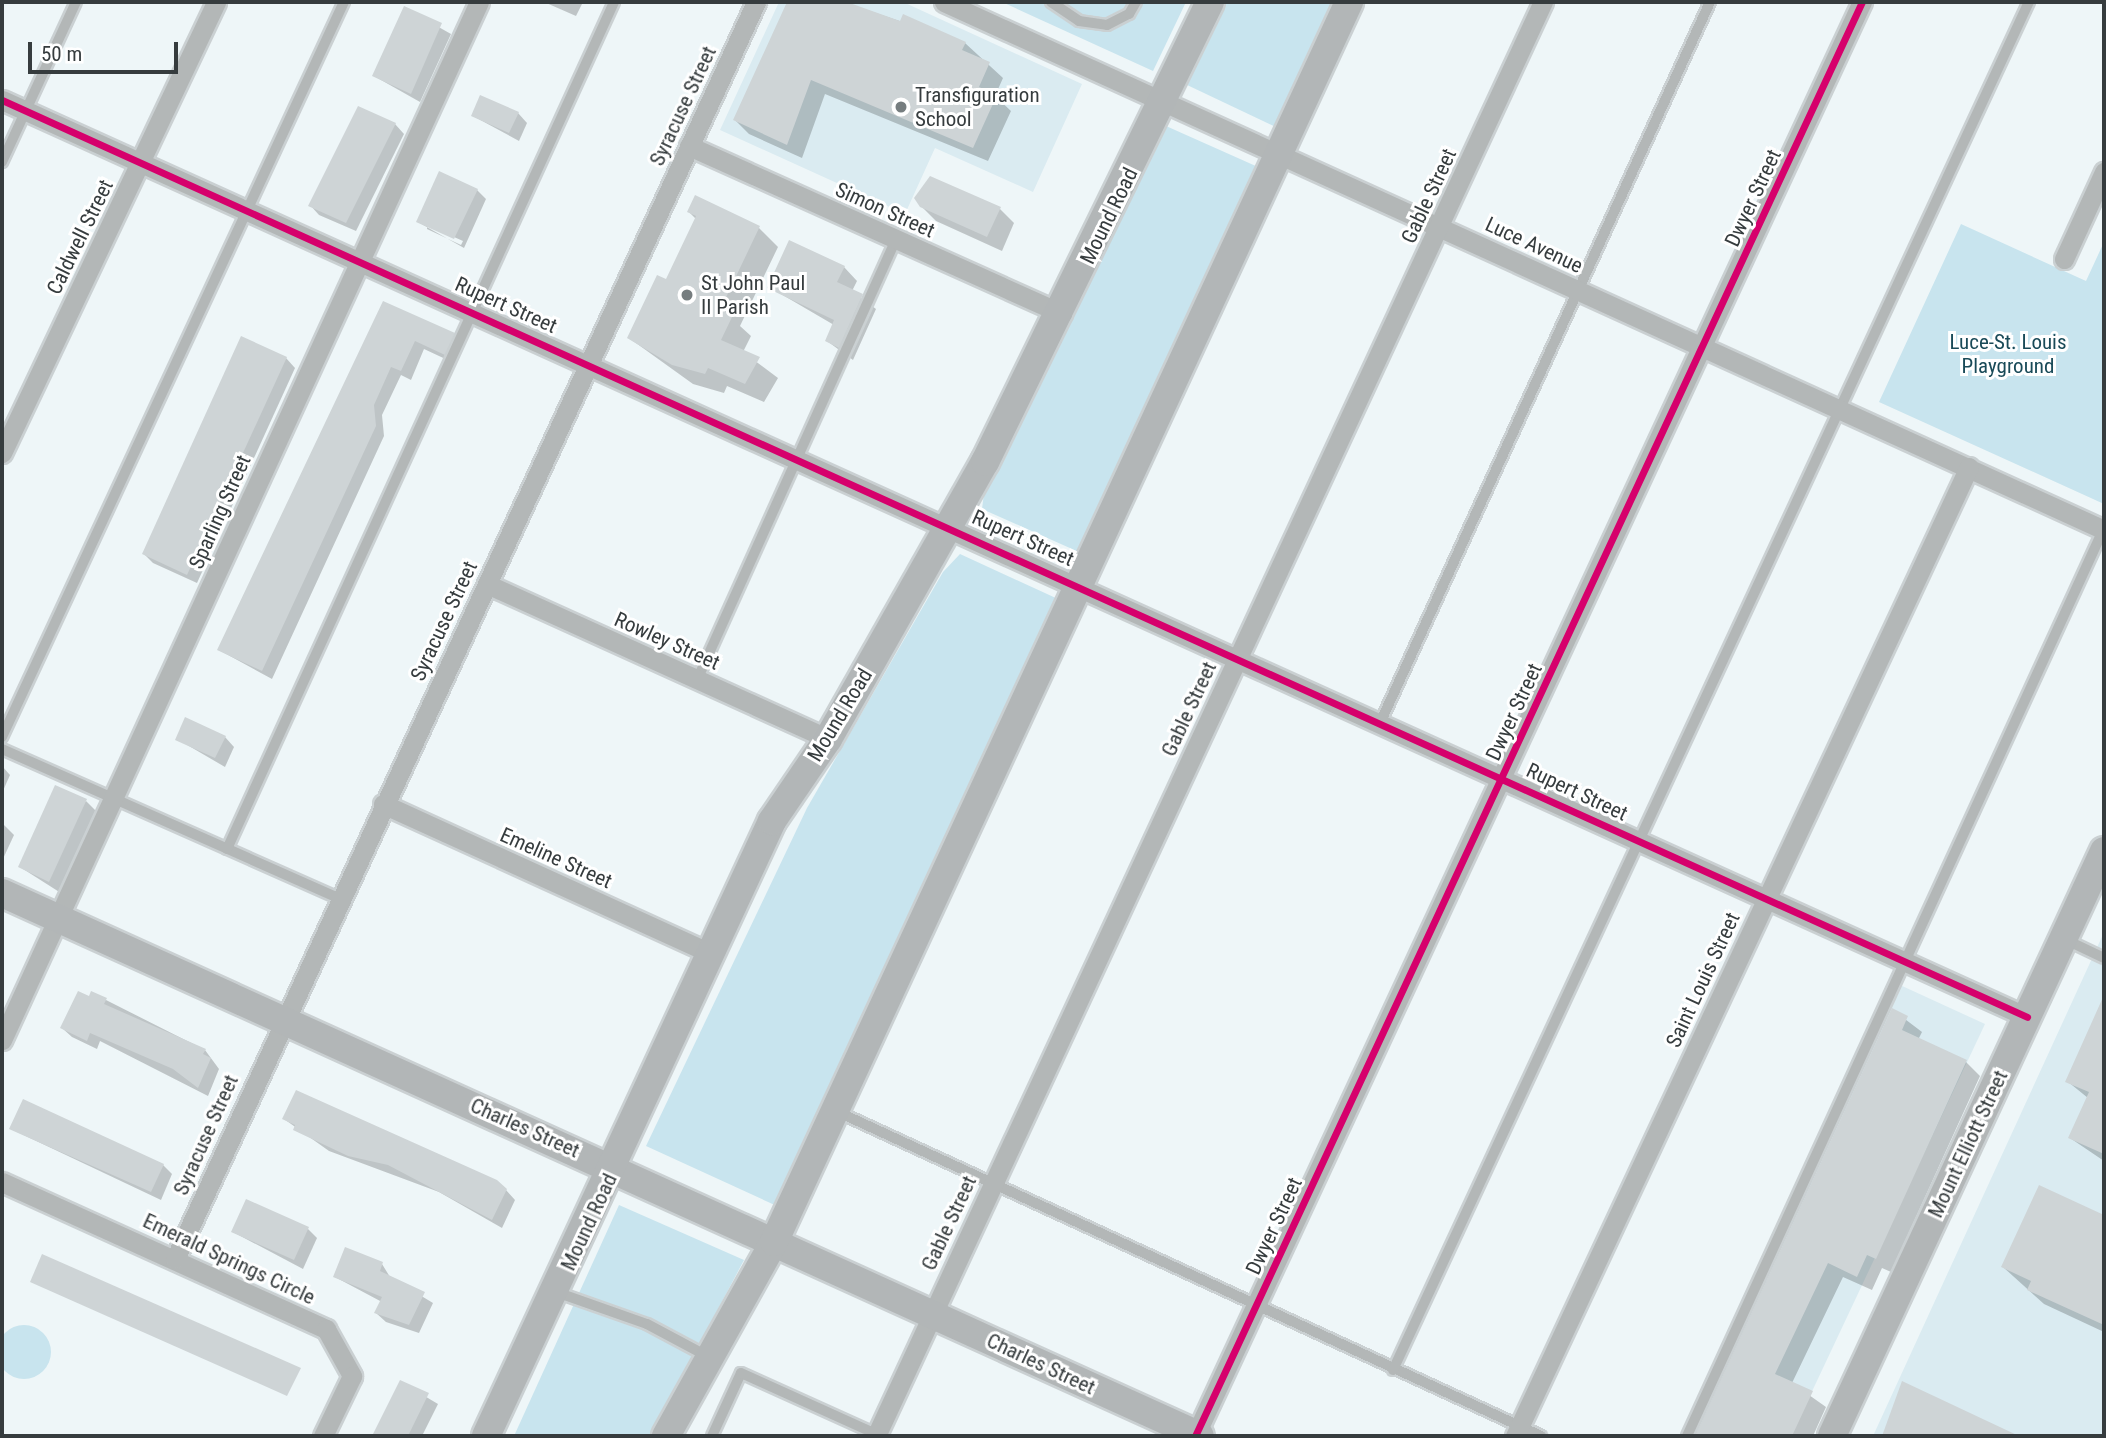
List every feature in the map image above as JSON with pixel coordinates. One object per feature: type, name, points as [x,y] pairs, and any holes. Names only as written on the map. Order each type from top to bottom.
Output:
[{"type":"main road","name":"Mound Road","points":[[486,1436],[614,1168],[772,821],[828,739],[949,524],[1062,314],[1210,2]]},
{"type":"main road","points":[[666,1436],[707,1356],[774,1241],[1349,2]]},
{"type":"main road","name":"Mount Elliott Street","points":[[1832,1436],[2104,851]]},
{"type":"main road","name":"Charles Street","points":[[2,893],[614,1168],[1197,1436]]},
{"type":"street","name":"Caldwell Street","points":[[2,453],[216,2]]},
{"type":"street","name":"Sparling Street","points":[[2,1040],[479,2]]},
{"type":"street","name":"Syracuse Street","points":[[175,1259],[339,898],[756,2]]},
{"type":"street","name":"Luce Avenue","points":[[944,2],[2104,530]]},
{"type":"street","name":"Gable Street","points":[[878,1435],[992,1184],[1543,2]]},
{"type":"street","name":"Dwyer Street","points":[[1197,1436],[1862,2]]},
{"type":"street","name":"Rupert Street","points":[[2,100],[799,456],[2027,1017]]},
{"type":"street","name":"Simon Street","points":[[689,146],[1062,314]]},
{"type":"street","points":[[2064,259],[2104,172]]},
{"type":"street","name":"Saint Louis Street","points":[[1517,1432],[1969,467]]},
{"type":"street","name":"Rowley Street","points":[[487,584],[828,739]]},
{"type":"street","name":"Emeline Street","points":[[383,804],[710,953]]},
{"type":"street","name":"Emerald Springs Circle","points":[[2,1182],[326,1329],[352,1376],[323,1436]]},
{"type":"lane","points":[[2,162],[76,2]]},
{"type":"lane","points":[[2,737],[344,2]]},
{"type":"lane","points":[[227,849],[614,2]]},
{"type":"lane","points":[[1051,2],[1079,21],[1107,25],[1129,14],[1136,2]]},
{"type":"lane","points":[[1381,721],[1710,2]]},
{"type":"lane","points":[[1393,1370],[2029,2]]},
{"type":"lane","points":[[698,680],[896,240]]},
{"type":"lane","points":[[1688,1436],[1904,960],[2104,530]]},
{"type":"lane","points":[[2,749],[339,898]]},
{"type":"lane","points":[[2063,939],[2104,958]]},
{"type":"lane","points":[[835,1110],[1393,1370],[1517,1432],[1541,1436]]},
{"type":"lane","points":[[555,1292],[647,1324],[707,1356]]},
{"type":"lane","points":[[712,1436],[741,1373],[878,1435]]},
{"type":"shaded area","name":"Transfiguration School","points":[[779,2],[903,2],[1082,84],[1033,192],[935,148],[905,214],[720,130]]},
{"type":"shaded area","points":[[2104,932],[2104,1436],[1873,1436],[2100,941]]},
{"type":"shaded area","points":[[1900,985],[1985,1024],[1791,1436],[1690,1436]]},
{"type":"green space","points":[[1002,2],[1186,2],[1153,71]]},
{"type":"green space","points":[[1224,2],[1340,2],[1280,129],[1185,84]]},
{"type":"green space","points":[[1166,126],[1258,167],[1081,553],[982,509],[984,493]]},
{"type":"green space","name":"Luce-St. Louis Playground","points":[[1961,224],[2086,281],[2104,242],[2104,504],[1879,402]]},
{"type":"green space","points":[[960,554],[1058,599],[779,1207],[646,1146],[807,808],[943,572]]},
{"type":"green space","points":[[619,1205],[744,1260],[651,1436],[514,1436]]},
{"type":"green space","points":[[24,1325],[43,1333],[51,1352],[43,1371],[24,1379],[5,1371],[-3,1352],[5,1333]]},
{"type":"building","points":[[787,2],[847,2],[900,21],[903,14],[966,42],[962,50],[990,62],[979,87],[997,95],[973,148],[811,80],[787,145],[733,120]]},
{"type":"building","points":[[404,6],[442,23],[411,94],[372,76]]},
{"type":"building","points":[[480,95],[519,112],[509,133],[471,116]]},
{"type":"building","points":[[358,106],[396,123],[346,223],[308,206]]},
{"type":"building","points":[[439,171],[478,189],[454,239],[416,222]]},
{"type":"building","points":[[930,176],[1001,207],[987,237],[920,207],[914,198]]},
{"type":"building","name":"St John Paul II Parish","points":[[695,195],[760,226],[720,310],[733,315],[721,340],[760,357],[745,384],[708,368],[705,374],[672,365],[627,338],[657,275],[666,279],[696,216],[687,212]]},
{"type":"building","points":[[789,240],[845,266],[837,282],[863,294],[839,348],[825,341],[834,320],[767,288]]},
{"type":"building","points":[[383,301],[455,333],[445,355],[415,341],[401,371],[391,367],[374,405],[376,426],[262,671],[217,650]]},
{"type":"building","points":[[241,336],[287,357],[187,575],[142,554]]},
{"type":"building","points":[[185,717],[226,736],[215,758],[175,740]]},
{"type":"building","points":[[55,785],[87,799],[49,882],[18,867]]},
{"type":"building","points":[[78,991],[89,996],[91,991],[107,998],[104,1004],[206,1049],[203,1054],[211,1058],[198,1088],[173,1069],[90,1033],[87,1041],[60,1028]]},
{"type":"building","points":[[2104,995],[2104,1154],[2068,1138],[2089,1092],[2065,1082]]},
{"type":"building","points":[[1892,1008],[1908,1016],[1902,1030],[1967,1060],[1876,1259],[1867,1255],[1857,1277],[1828,1263],[1775,1374],[1813,1391],[1792,1436],[1695,1436]]},
{"type":"building","points":[[296,1090],[497,1180],[507,1189],[492,1220],[388,1165],[348,1156],[293,1130],[295,1125],[282,1119]]},
{"type":"building","points":[[23,1099],[164,1164],[151,1192],[9,1129]]},
{"type":"building","points":[[2039,1185],[2104,1215],[2104,1325],[2027,1290],[2031,1281],[2001,1267]]},
{"type":"building","points":[[246,1199],[309,1227],[294,1260],[231,1232]]},
{"type":"building","points":[[345,1247],[383,1262],[380,1271],[425,1292],[409,1325],[374,1313],[382,1297],[333,1277]]},
{"type":"building","points":[[42,1254],[301,1368],[287,1396],[30,1282]]},
{"type":"building","points":[[400,1380],[429,1393],[408,1436],[372,1436]]},
{"type":"building","points":[[1902,1381],[2019,1436],[1882,1436]]},
{"type":"cycle path","points":[[1195,1436],[1862,2]]},
{"type":"cycle path","points":[[2,100],[2027,1017]]},
{"type":"place","name":"Transfiguration School","points":[[901,107]]},
{"type":"place","name":"St John Paul II Parish","points":[[687,295]]}]
